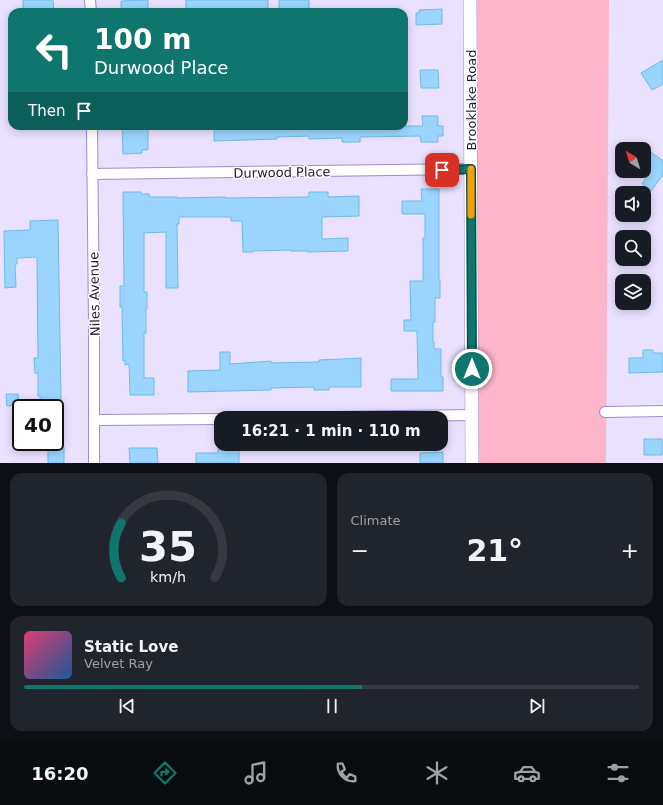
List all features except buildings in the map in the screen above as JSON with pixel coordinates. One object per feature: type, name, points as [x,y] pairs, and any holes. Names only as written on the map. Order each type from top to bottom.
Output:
[{"type":"street","name":"Brooklake Road","points":[[470,0],[473,415],[472,463]]},
{"type":"street","name":"Niles Avenue","points":[[92,130],[94,463]]},
{"type":"street","name":"Durwood Place","points":[[92,174],[471,169]]},
{"type":"street","points":[[605,412],[663,411]]},
{"type":"street","points":[[448,415],[473,415]]},
{"type":"street","points":[[94,420],[214,419]]},
{"type":"shaded area","points":[[475,0],[609,0],[606,463],[476,463]]},
{"type":"slow traffic","points":[[471,169],[471,215]]},
{"type":"route","points":[[442,170],[471,169],[472,369]]}]
